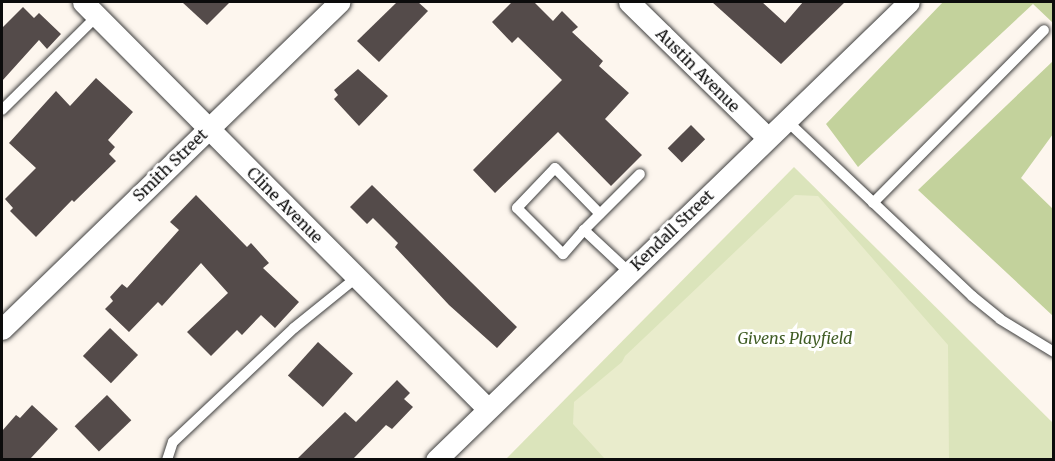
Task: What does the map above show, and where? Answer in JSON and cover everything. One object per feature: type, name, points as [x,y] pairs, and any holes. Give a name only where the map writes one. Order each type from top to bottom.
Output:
[{"type":"street","name":"Smith Street","points":[[2,329],[340,2]]},
{"type":"street","name":"Austin Avenue","points":[[629,2],[768,138]]},
{"type":"street","name":"Kendall Street","points":[[436,459],[787,121],[900,5]]},
{"type":"street","name":"Cline Avenue","points":[[90,9],[488,409]]},
{"type":"lane","points":[[2,110],[90,9]]},
{"type":"lane","points":[[873,203],[1044,30]]},
{"type":"lane","points":[[787,121],[972,296],[1000,319],[1053,352]]},
{"type":"lane","points":[[600,214],[555,168],[517,207],[563,254],[640,174]]},
{"type":"lane","points":[[585,230],[629,273]]},
{"type":"lane","points":[[167,459],[173,442],[294,328],[357,277]]},
{"type":"green space","points":[[943,2],[1053,2],[1053,23],[1033,4],[858,167],[826,124]]},
{"type":"green space","points":[[1053,61],[1053,134],[1021,178],[1053,209],[1053,316],[918,190]]},
{"type":"green space","name":"Givens Playfield","points":[[794,167],[1053,423],[1053,459],[505,460]]},
{"type":"green space","name":"Givens Playfield","points":[[795,195],[818,196],[948,345],[949,459],[605,459],[573,424],[574,402],[622,362],[625,356]]},
{"type":"building","points":[[182,2],[230,2],[207,25]]},
{"type":"building","points":[[397,2],[418,2],[428,11],[379,62],[357,41]]},
{"type":"building","points":[[512,2],[534,2],[553,21],[562,11],[578,27],[572,32],[603,61],[599,66],[629,93],[605,119],[642,155],[611,186],[558,132],[495,193],[473,170],[562,80],[518,37],[512,43],[492,22]]},
{"type":"building","points":[[712,2],[762,2],[785,23],[803,2],[845,2],[781,64]]},
{"type":"building","points":[[23,7],[34,18],[39,13],[61,34],[47,49],[39,40],[2,81],[2,28]]},
{"type":"building","points":[[358,69],[388,96],[359,126],[334,99],[338,95],[334,90]]},
{"type":"building","points":[[96,78],[133,112],[108,140],[115,147],[109,154],[116,161],[74,202],[72,200],[36,237],[10,211],[13,208],[5,199],[36,168],[9,143],[56,91],[70,106]]},
{"type":"building","points":[[691,125],[705,139],[682,162],[668,148]]},
{"type":"building","points":[[372,185],[517,327],[497,348],[449,305],[395,247],[398,243],[373,218],[367,224],[350,207]]},
{"type":"building","points":[[196,195],[247,247],[251,243],[269,263],[263,268],[299,302],[275,328],[261,315],[242,335],[237,330],[211,356],[187,332],[228,293],[201,263],[162,306],[158,302],[129,332],[105,309],[113,301],[110,297],[122,284],[127,288],[179,230],[170,222]]},
{"type":"building","points":[[110,328],[138,355],[111,383],[83,356]]},
{"type":"building","points":[[318,342],[353,373],[323,407],[288,375]]},
{"type":"building","points":[[397,380],[410,393],[404,399],[413,407],[392,429],[386,425],[353,459],[297,459],[345,412],[356,422]]},
{"type":"building","points":[[107,395],[131,420],[99,451],[75,426]]},
{"type":"building","points":[[32,405],[58,429],[30,459],[2,459],[2,431],[16,415],[20,418]]}]
